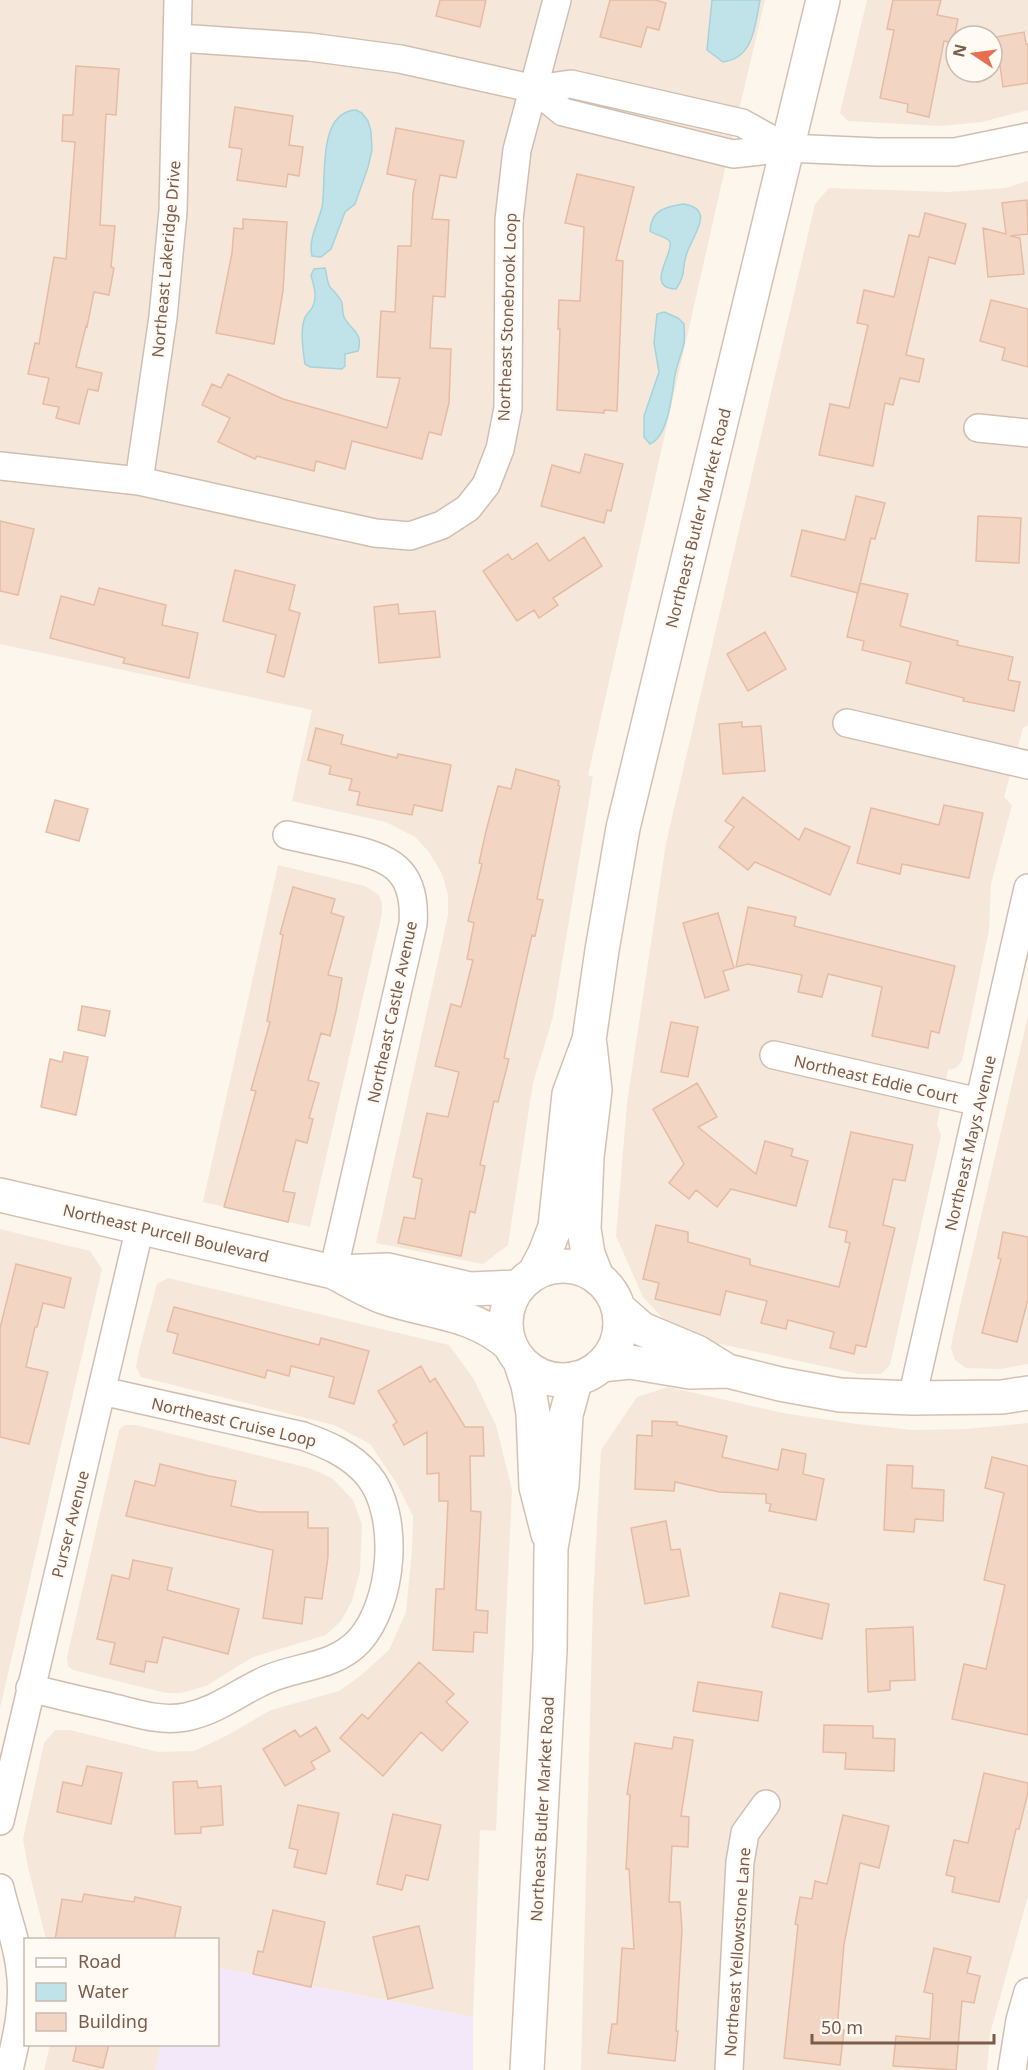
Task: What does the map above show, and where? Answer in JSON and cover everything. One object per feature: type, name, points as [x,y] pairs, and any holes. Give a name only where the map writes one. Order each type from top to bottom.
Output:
[{"type":"main road","name":"Northeast Butler Market Road","points":[[525,1281],[545,1253],[555,1227],[569,1094],[589,1040],[623,828],[823,0]]},
{"type":"main road","name":"Northeast Butler Market Road","points":[[589,1040],[595,1090],[587,1157],[584,1229],[588,1254],[597,1277]]},
{"type":"main road","name":"Northeast Purcell Boulevard","points":[[0,1194],[333,1272],[382,1296],[464,1318],[495,1332],[515,1354]]},
{"type":"main road","points":[[588,1372],[611,1353],[617,1339],[620,1323],[618,1308],[610,1291],[597,1277],[580,1268],[561,1265],[525,1281],[507,1311],[506,1329],[515,1354],[534,1372],[551,1379],[588,1372],[630,1362],[690,1372],[728,1371],[780,1384],[840,1395],[912,1398],[1002,1397],[1028,1393]]},
{"type":"main road","name":"Northeast Purcell Boulevard","points":[[333,1272],[388,1270],[470,1289],[525,1281]]},
{"type":"main road","points":[[618,1308],[642,1329],[697,1352],[728,1371]]},
{"type":"main road","name":"Northeast Butler Market Road","points":[[515,1354],[528,1385],[533,1413],[536,1488],[551,1548]]},
{"type":"main road","name":"Northeast Butler Market Road","points":[[527,2070],[549,1661],[551,1548],[562,1485],[566,1415],[588,1372]]},
{"type":"street","name":"Northeast Lakeridge Drive","points":[[139,481],[163,317],[172,223],[179,38],[178,0]]},
{"type":"street","name":"Northeast Stonebrook Loop","points":[[0,465],[139,481],[375,533],[410,536],[442,525],[468,508],[486,485],[500,450],[508,408],[509,220],[518,150],[557,0]]},
{"type":"street","points":[[179,38],[310,47],[400,59],[535,89],[571,84],[742,123],[787,148],[877,152],[955,152],[1028,137]]},
{"type":"street","points":[[978,428],[1028,433]]},
{"type":"street","points":[[847,723],[1028,765]]},
{"type":"street","name":"Northeast Castle Avenue","points":[[287,835],[368,852],[386,859],[400,870],[409,885],[414,905],[413,924],[333,1272]]},
{"type":"street","name":"Northeast Mays Avenue","points":[[912,1398],[1028,888]]},
{"type":"street","name":"Northeast Eddie Court","points":[[774,1055],[979,1102]]},
{"type":"street","name":"Purser Avenue","points":[[0,1821],[140,1227]]},
{"type":"street","name":"Northeast Cruise Loop","points":[[30,1688],[169,1719],[209,1711],[268,1679],[325,1663],[345,1654],[360,1641],[374,1620],[384,1593],[388,1528],[382,1499],[370,1477],[353,1460],[329,1445],[303,1436],[102,1391]]},
{"type":"street","name":"Northeast Yellowstone Lane","points":[[729,2070],[740,1862],[746,1833],[766,1804]]},
{"type":"street","points":[[0,1888],[14,1939],[21,1986],[20,2022],[9,2070]]},
{"type":"street","points":[[1012,2070],[1020,2020],[1028,1992]]},
{"type":"shaded area","points":[[0,0],[765,0],[588,775],[593,777],[553,1017],[533,1083],[508,1245],[483,1264],[376,1243],[448,915],[448,895],[442,874],[429,852],[415,837],[386,822],[292,801],[312,710],[0,644]]},
{"type":"shaded area","points":[[867,0],[1028,0],[1028,110],[982,122],[940,126],[848,121],[840,113]]},
{"type":"shaded area","points":[[1028,181],[1028,725],[1023,728],[1004,797],[1012,805],[991,884],[989,930],[962,1061],[956,1068],[948,1070],[937,1124],[941,1136],[890,1365],[881,1374],[859,1374],[678,1335],[643,1297],[616,1236],[627,1103],[666,843],[815,204],[829,188],[948,192],[1005,188]]},
{"type":"shaded area","points":[[278,865],[365,886],[379,895],[382,904],[382,914],[310,1227],[203,1202]]},
{"type":"shaded area","points":[[1028,1016],[1028,1364],[1001,1369],[966,1368],[955,1360],[951,1348],[952,1340]]},
{"type":"shaded area","points":[[0,1229],[90,1251],[102,1269],[0,1708]]},
{"type":"shaded area","points":[[168,1278],[449,1345],[473,1378],[496,1425],[512,1490],[496,1831],[480,1830],[473,2017],[219,1968],[219,1938],[46,1938],[23,1839],[44,1743],[55,1730],[70,1730],[158,1752],[194,1751],[271,1710],[339,1691],[389,1650],[406,1612],[413,1516],[397,1484],[370,1444],[334,1425],[141,1377],[136,1367],[157,1284]]},
{"type":"shaded area","points":[[668,1387],[783,1413],[912,1430],[966,1429],[1028,1423],[1028,1896],[990,2034],[987,2070],[581,2070],[593,1599],[601,1450],[637,1397]]},
{"type":"shaded area","points":[[125,1425],[136,1425],[309,1468],[332,1478],[353,1500],[362,1524],[360,1571],[352,1601],[341,1621],[326,1635],[253,1657],[206,1686],[181,1693],[166,1693],[73,1670],[68,1666],[67,1657],[119,1430]]},
{"type":"shaded area","points":[[219,1968],[473,2017],[473,2070],[155,2070],[161,2046],[219,2046]]},
{"type":"shaded area","points":[[50,2046],[161,2046],[155,2070],[44,2070]]},
{"type":"water","points":[[712,0],[760,0],[754,30],[747,47],[733,59],[723,62],[707,50]]},
{"type":"water","points":[[356,110],[362,113],[368,121],[371,131],[372,150],[368,167],[355,204],[345,212],[331,249],[321,257],[312,256],[312,238],[322,207],[324,165],[329,135],[335,122],[343,114]]},
{"type":"water","points":[[683,204],[699,211],[701,217],[685,258],[682,279],[676,289],[662,283],[661,277],[670,242],[650,231],[656,214]]},
{"type":"water","points":[[325,268],[329,285],[342,303],[344,317],[358,335],[359,340],[358,351],[345,354],[345,366],[342,369],[310,367],[305,364],[302,342],[303,325],[305,317],[314,304],[315,296],[311,275],[314,269]]},
{"type":"water","points":[[664,312],[678,318],[684,324],[684,341],[665,423],[662,432],[650,444],[644,437],[644,416],[659,372],[654,343],[657,314]]},
{"type":"building","points":[[440,0],[486,0],[480,27],[436,16]]},
{"type":"building","points":[[610,0],[655,0],[666,3],[659,30],[647,27],[641,47],[600,37]]},
{"type":"building","points":[[893,0],[941,0],[937,15],[958,19],[957,24],[944,24],[944,41],[929,117],[907,112],[908,104],[880,98],[894,30],[887,29]]},
{"type":"building","points":[[1024,32],[1026,44],[1028,44],[1028,83],[1003,87],[1004,36]]},
{"type":"building","points":[[76,66],[119,69],[116,115],[106,114],[100,225],[115,226],[111,267],[114,268],[109,295],[94,292],[76,367],[102,373],[98,391],[88,389],[79,424],[56,418],[59,407],[43,404],[49,378],[28,374],[35,343],[39,344],[54,257],[66,259],[75,142],[62,141],[63,115],[73,115]]},
{"type":"building","points":[[235,107],[293,116],[289,145],[303,147],[299,176],[288,174],[286,187],[237,180],[242,149],[229,147]]},
{"type":"building","points":[[396,128],[464,141],[456,178],[440,175],[432,219],[449,220],[445,297],[433,296],[430,348],[451,349],[449,403],[441,435],[429,432],[422,459],[352,441],[345,469],[316,461],[314,471],[257,456],[255,459],[218,442],[230,418],[202,405],[212,384],[221,388],[228,374],[283,399],[387,428],[400,378],[377,377],[381,311],[395,312],[398,246],[411,246],[413,193],[416,180],[387,174]]},
{"type":"building","points":[[577,174],[634,187],[616,260],[623,261],[617,411],[604,410],[604,413],[557,410],[559,300],[580,301],[584,227],[565,223]]},
{"type":"building","points":[[1027,200],[1028,234],[1010,236],[1020,238],[1024,274],[988,277],[983,228],[1006,234],[1002,203]]},
{"type":"building","points":[[925,213],[966,224],[955,264],[929,257],[906,355],[924,359],[919,382],[900,378],[893,405],[885,403],[873,466],[819,455],[830,404],[849,408],[868,325],[857,323],[864,290],[894,297],[909,235],[919,237]]},
{"type":"building","points":[[243,219],[287,222],[283,291],[274,344],[216,333],[232,253],[234,228],[243,229]]},
{"type":"building","points":[[991,300],[1028,309],[1028,367],[1002,360],[1005,348],[980,341]]},
{"type":"building","points":[[585,454],[623,464],[611,511],[607,510],[604,523],[541,506],[552,465],[580,473]]},
{"type":"building","points":[[856,496],[885,503],[875,539],[871,538],[858,593],[791,576],[802,530],[845,540]]},
{"type":"building","points":[[978,516],[1021,518],[1019,563],[976,561]]},
{"type":"building","points":[[0,521],[34,529],[18,595],[0,591]]},
{"type":"building","points":[[584,537],[602,566],[553,598],[558,605],[539,618],[534,610],[517,621],[483,571],[508,554],[512,560],[537,543],[549,561]]},
{"type":"building","points":[[235,570],[295,585],[289,610],[300,613],[284,677],[267,672],[276,635],[223,621]]},
{"type":"building","points":[[860,583],[908,594],[900,626],[958,641],[957,645],[1013,657],[1008,680],[1020,682],[1014,711],[963,701],[964,698],[906,683],[911,662],[862,650],[864,641],[847,637]]},
{"type":"building","points":[[99,588],[166,605],[162,625],[198,633],[189,678],[123,663],[125,658],[50,638],[61,596],[94,605]]},
{"type":"building","points":[[398,604],[399,614],[435,611],[440,657],[379,663],[374,607]]},
{"type":"building","points":[[765,632],[786,669],[748,691],[727,654]]},
{"type":"building","points":[[742,722],[742,727],[761,726],[765,771],[723,774],[719,724]]},
{"type":"building","points":[[316,728],[343,735],[341,744],[397,758],[398,754],[451,765],[442,811],[414,805],[412,815],[357,805],[360,792],[349,790],[352,779],[329,774],[331,766],[308,760]]},
{"type":"building","points":[[516,769],[559,781],[560,786],[537,899],[543,900],[535,936],[532,935],[504,1058],[509,1059],[498,1102],[494,1101],[480,1165],[485,1166],[475,1213],[470,1211],[461,1256],[398,1243],[404,1217],[415,1219],[422,1179],[413,1177],[427,1113],[448,1117],[459,1072],[435,1066],[451,1004],[461,1007],[473,960],[467,959],[474,923],[468,921],[482,864],[479,863],[486,831],[498,786],[511,789]]},
{"type":"building","points":[[743,797],[799,840],[805,828],[850,847],[830,895],[755,862],[748,870],[719,847],[734,827],[725,821]]},
{"type":"building","points":[[55,800],[88,809],[79,841],[46,832]]},
{"type":"building","points":[[944,805],[983,813],[969,878],[902,864],[900,874],[857,863],[871,808],[939,825]]},
{"type":"building","points":[[293,887],[335,899],[331,913],[344,917],[328,975],[342,978],[336,1011],[330,1036],[321,1033],[308,1080],[319,1083],[309,1118],[313,1119],[307,1143],[296,1140],[283,1191],[295,1193],[288,1222],[224,1207],[256,1091],[251,1090],[270,1022],[267,1021],[283,935],[280,934]]},
{"type":"building","points":[[748,907],[796,917],[794,926],[955,966],[939,1033],[931,1031],[928,1048],[872,1036],[882,987],[828,974],[822,997],[798,992],[802,975],[748,964],[736,967]]},
{"type":"building","points":[[718,913],[734,968],[723,971],[729,990],[705,998],[683,923]]},
{"type":"building","points":[[82,1006],[110,1011],[105,1036],[78,1030]]},
{"type":"building","points":[[671,1022],[698,1027],[688,1077],[661,1072]]},
{"type":"building","points":[[64,1052],[88,1057],[76,1115],[41,1107],[50,1059],[62,1062]]},
{"type":"building","points":[[697,1083],[717,1117],[698,1127],[756,1174],[765,1141],[793,1149],[791,1156],[808,1161],[796,1206],[731,1189],[717,1207],[696,1190],[689,1199],[669,1183],[684,1164],[653,1109]]},
{"type":"building","points":[[851,1132],[913,1145],[905,1181],[893,1179],[883,1225],[895,1228],[866,1347],[856,1345],[854,1354],[830,1348],[834,1332],[788,1320],[786,1329],[761,1323],[767,1301],[726,1291],[720,1315],[655,1299],[659,1283],[643,1279],[656,1225],[688,1232],[688,1242],[750,1259],[750,1265],[839,1287],[850,1243],[845,1242],[847,1231],[829,1227]]},
{"type":"building","points":[[1003,1232],[1028,1237],[1028,1299],[1017,1342],[982,1333],[1001,1259],[998,1258]]},
{"type":"building","points":[[16,1264],[71,1278],[64,1308],[43,1303],[37,1327],[35,1327],[26,1367],[48,1372],[29,1444],[0,1437],[0,1328]]},
{"type":"building","points":[[174,1307],[319,1345],[321,1338],[369,1351],[354,1404],[329,1397],[334,1377],[291,1366],[289,1376],[267,1370],[265,1378],[173,1353],[178,1334],[167,1331]]},
{"type":"building","points":[[421,1366],[430,1382],[435,1378],[465,1427],[483,1427],[484,1456],[470,1456],[471,1511],[481,1512],[476,1610],[488,1611],[487,1633],[474,1632],[473,1652],[433,1650],[436,1589],[444,1589],[448,1501],[439,1501],[439,1473],[427,1474],[427,1432],[404,1445],[393,1425],[397,1422],[378,1391]]},
{"type":"building","points":[[652,1421],[677,1422],[677,1425],[727,1436],[722,1457],[778,1470],[782,1449],[806,1454],[803,1474],[824,1479],[816,1520],[769,1511],[771,1504],[766,1503],[766,1494],[719,1492],[675,1482],[674,1491],[635,1489],[637,1435],[652,1436]]},
{"type":"building","points":[[992,1457],[1028,1466],[1028,1735],[952,1719],[964,1664],[986,1669],[1005,1585],[984,1580],[1004,1493],[985,1488]]},
{"type":"building","points":[[160,1464],[236,1481],[231,1506],[259,1512],[308,1512],[308,1528],[328,1528],[328,1557],[322,1599],[305,1597],[302,1624],[263,1618],[273,1550],[126,1516],[135,1481],[155,1486]]},
{"type":"building","points":[[887,1465],[913,1466],[912,1488],[944,1490],[943,1521],[915,1519],[914,1532],[884,1530]]},
{"type":"building","points":[[666,1521],[671,1550],[680,1549],[689,1596],[645,1604],[631,1528]]},
{"type":"building","points":[[133,1560],[172,1568],[167,1590],[239,1609],[228,1654],[163,1637],[157,1663],[146,1661],[144,1672],[110,1664],[115,1643],[97,1639],[112,1575],[129,1579]]},
{"type":"building","points":[[780,1593],[829,1604],[822,1639],[772,1627]]},
{"type":"building","points":[[913,1627],[915,1680],[890,1681],[890,1690],[868,1692],[866,1629]]},
{"type":"building","points":[[419,1662],[454,1694],[446,1702],[468,1722],[442,1751],[421,1732],[383,1776],[340,1738],[362,1714],[368,1719]]},
{"type":"building","points":[[698,1682],[762,1692],[758,1721],[693,1711]]},
{"type":"building","points":[[824,1725],[873,1726],[873,1738],[895,1739],[894,1771],[845,1769],[846,1753],[823,1752]]},
{"type":"building","points":[[316,1727],[330,1751],[311,1762],[315,1769],[285,1786],[263,1749],[295,1730],[300,1737]]},
{"type":"building","points":[[674,1737],[693,1740],[681,1816],[689,1817],[688,1847],[672,1846],[669,1902],[680,1902],[682,1930],[675,2061],[608,2053],[612,2024],[617,2024],[622,1948],[634,1949],[629,1869],[626,1869],[630,1795],[627,1794],[635,1743],[672,1749]]},
{"type":"building","points":[[87,1766],[122,1773],[111,1824],[57,1812],[63,1782],[82,1786]]},
{"type":"building","points":[[984,1773],[1028,1783],[1019,1829],[1016,1829],[999,1902],[952,1892],[955,1877],[946,1875],[954,1840],[968,1843]]},
{"type":"building","points":[[197,1781],[198,1788],[221,1786],[223,1825],[201,1827],[201,1833],[175,1834],[173,1782]]},
{"type":"building","points":[[298,1805],[339,1813],[326,1874],[294,1867],[298,1850],[289,1848]]},
{"type":"building","points":[[393,1814],[441,1825],[428,1880],[406,1875],[402,1890],[377,1884]]},
{"type":"building","points":[[843,1815],[889,1826],[879,1868],[860,1863],[844,1944],[837,2029],[844,2030],[840,2065],[784,2058],[798,1925],[795,1924],[800,1897],[812,1899],[815,1881],[827,1884]]},
{"type":"building","points":[[84,1894],[134,1902],[135,1897],[181,1907],[174,1938],[55,1938],[62,1899],[82,1902]]},
{"type":"building","points":[[273,1910],[325,1922],[311,1987],[253,1974],[258,1951],[263,1952]]},
{"type":"building","points":[[419,1926],[433,1988],[388,1999],[373,1937]]},
{"type":"building","points":[[934,1948],[971,1957],[967,1973],[980,1976],[974,2003],[962,2001],[956,2070],[893,2066],[896,2036],[930,2039],[933,1994],[924,1992]]},
{"type":"building","points":[[77,2046],[108,2046],[103,2068],[73,2061]]}]
